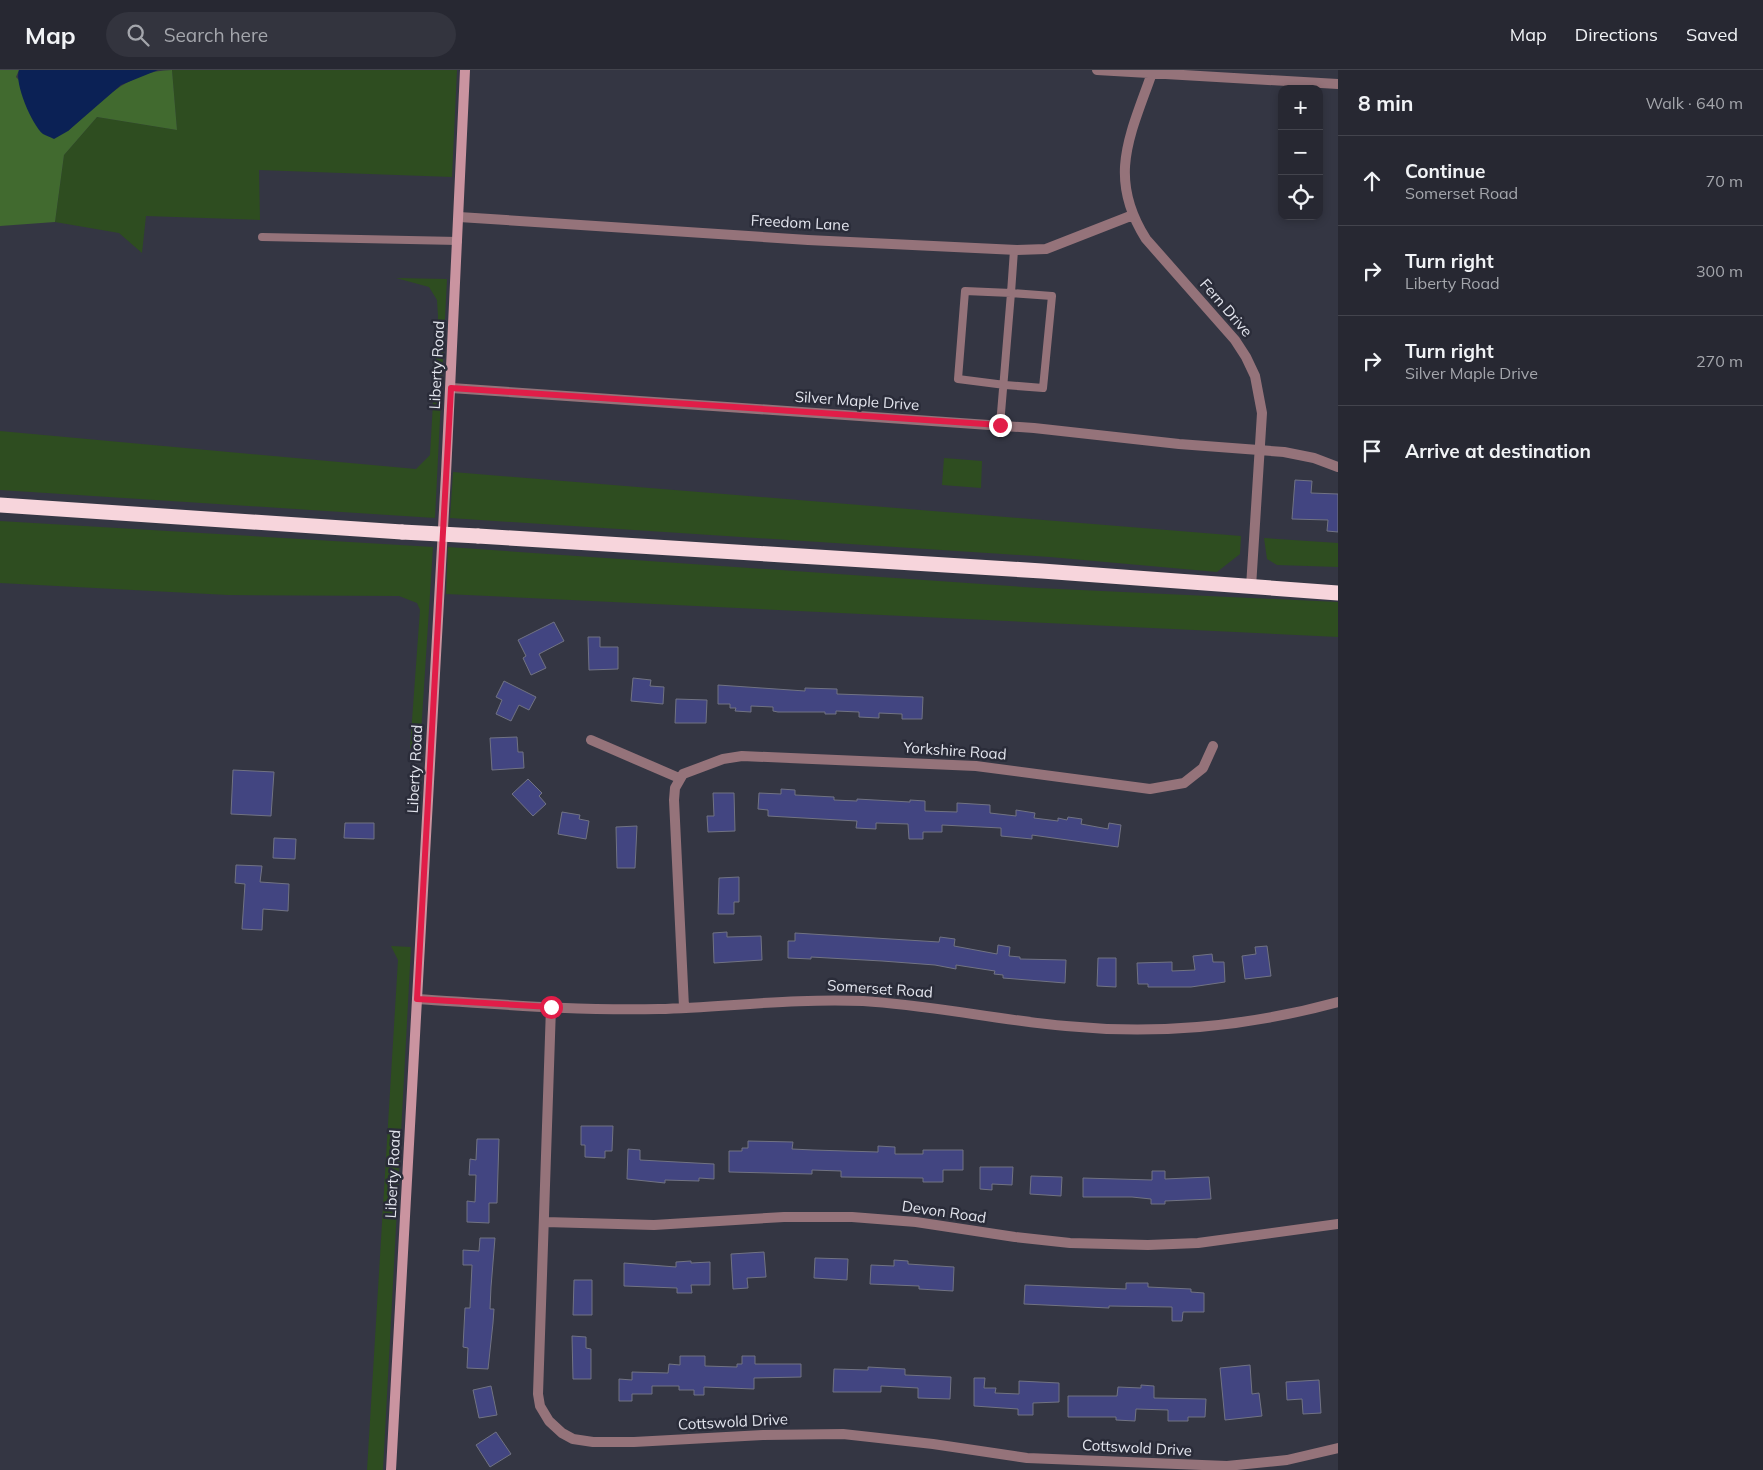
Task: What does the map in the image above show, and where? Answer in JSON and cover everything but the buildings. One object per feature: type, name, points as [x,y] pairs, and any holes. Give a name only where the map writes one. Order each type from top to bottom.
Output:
[{"type":"highway","points":[[0,505],[402,532],[1042,571],[1338,593]]},
{"type":"street","name":"Liberty Road","points":[[392,1470],[451,388],[465,70]]},
{"type":"street","points":[[1097,70],[1338,84]]},
{"type":"street","name":"Fern Drive","points":[[1152,72],[1123,166],[1124,186],[1133,215],[1146,239],[1235,340],[1255,376],[1262,412],[1250,587]]},
{"type":"street","name":"Freedom Lane","points":[[459,217],[808,240],[1014,250],[1046,249],[1133,215]]},
{"type":"street","name":"Silver Maple Drive","points":[[451,388],[1000,425],[1260,451],[1314,458],[1338,467]]},
{"type":"street","points":[[591,740],[679,778],[675,788],[674,800],[684,1008]]},
{"type":"street","name":"Yorkshire Road","points":[[679,778],[683,774],[723,758],[742,756],[976,766],[1150,789],[1184,783],[1203,768],[1214,746]]},
{"type":"street","name":"Somerset Road","points":[[417,999],[551,1007],[684,1008],[794,1000],[863,1001],[925,1006],[1068,1027],[1160,1029],[1236,1023],[1295,1014],[1338,1002]]},
{"type":"street","name":"Cottswold Drive","points":[[551,1007],[538,1394],[540,1406],[549,1421],[562,1433],[574,1439],[593,1442],[634,1442],[763,1435],[843,1434],[933,1444],[1027,1458],[1200,1466],[1261,1463],[1338,1448]]},
{"type":"street","name":"Devon Road","points":[[545,1222],[654,1225],[784,1217],[852,1217],[916,1222],[1061,1242],[1148,1245],[1198,1243],[1338,1224]]},
{"type":"lane","points":[[262,237],[458,241]]},
{"type":"lane","points":[[1000,425],[1005,386],[1014,250]]},
{"type":"lane","points":[[965,291],[1011,293],[1052,296],[1043,388],[1005,386],[958,378],[965,291]]},
{"type":"green space","points":[[0,70],[19,70],[16,77],[68,131],[102,100],[128,82],[141,76],[172,70],[177,130],[97,117],[64,155],[55,222],[0,226]]},
{"type":"green space","points":[[172,70],[457,70],[452,177],[259,170],[260,220],[146,216],[142,253],[119,233],[55,222],[64,155],[97,117],[177,130]]},
{"type":"green space","points":[[396,278],[447,279],[435,518],[0,490],[0,431],[416,469],[430,455],[438,316],[437,300],[429,287]]},
{"type":"green space","points":[[944,458],[982,461],[981,488],[942,485]]},
{"type":"green space","points":[[453,472],[1241,536],[1240,554],[1217,572],[1050,557],[450,518]]},
{"type":"green space","points":[[0,521],[433,547],[420,749],[410,748],[420,610],[417,603],[399,596],[228,595],[0,583]]},
{"type":"green space","points":[[1264,538],[1338,543],[1338,567],[1277,565],[1267,559]]},
{"type":"green space","points":[[448,547],[1038,588],[1338,602],[1338,637],[446,594]]},
{"type":"green space","points":[[391,946],[411,947],[383,1470],[367,1470],[398,960]]},
{"type":"water","points":[[19,70],[158,70],[121,85],[68,131],[54,139],[43,134],[29,113],[21,94]]},
{"type":"route","points":[[551,1007],[417,999],[451,388],[1000,425]]}]
